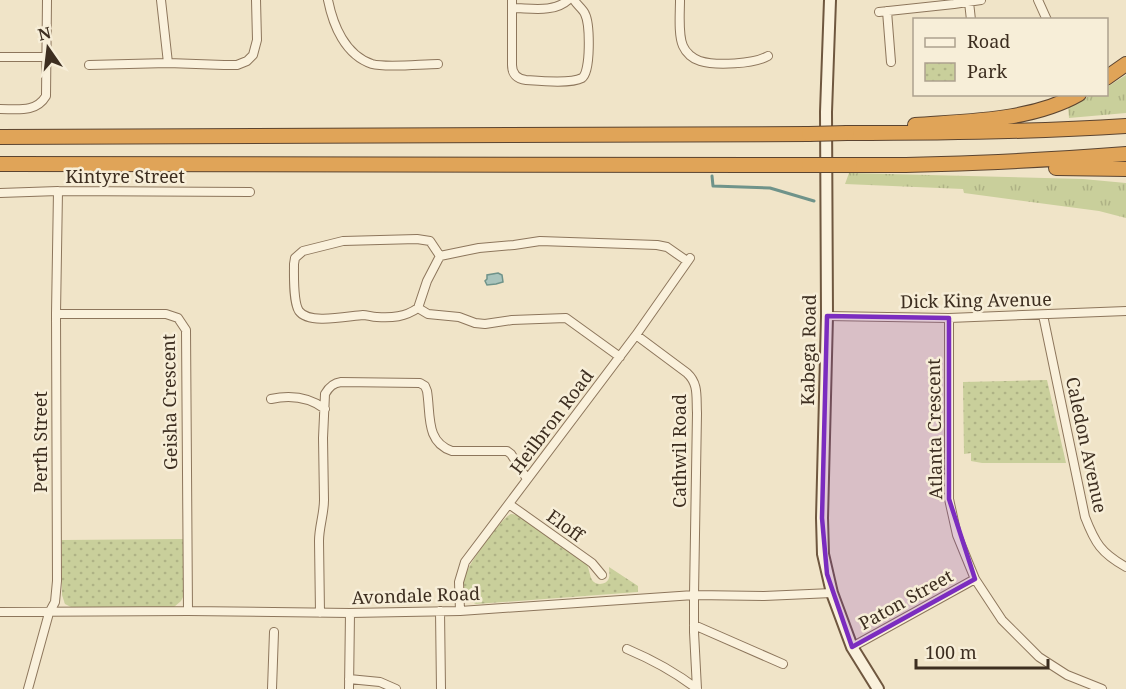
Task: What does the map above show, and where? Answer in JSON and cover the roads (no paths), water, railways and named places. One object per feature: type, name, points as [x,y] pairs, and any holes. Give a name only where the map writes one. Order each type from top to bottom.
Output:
[{"type":"highway","points":[[1108,77],[1126,64]]},
{"type":"highway","points":[[847,133],[975,121],[1022,114],[1047,108],[1074,96]]},
{"type":"highway","points":[[0,137],[947,133],[1050,131],[1126,126]]},
{"type":"highway","points":[[916,166],[1126,154]]},
{"type":"highway","points":[[0,164],[850,165],[1126,169]]},
{"type":"street","points":[[0,109],[27,109],[40,104],[46,96],[47,0]]},
{"type":"street","points":[[161,0],[168,63]]},
{"type":"street","points":[[89,65],[168,63],[237,65],[253,55],[257,40],[256,0]]},
{"type":"street","points":[[328,0],[336,29],[342,40],[357,56],[371,63],[384,65],[438,64]]},
{"type":"street","points":[[568,0],[550,8],[513,4],[512,69],[520,79],[574,80],[586,74],[589,55],[588,22],[573,0]]},
{"type":"street","points":[[680,0],[682,45],[693,58],[712,63],[746,63],[762,60],[768,56]]},
{"type":"street","name":"Kabega Road","points":[[830,0],[826,111],[827,316],[822,518],[824,554],[832,593],[852,647],[878,689]]},
{"type":"street","points":[[891,62],[883,12],[981,0]]},
{"type":"street","points":[[1038,0],[1046,18]]},
{"type":"street","points":[[969,2],[971,18]]},
{"type":"street","points":[[0,57],[46,57]]},
{"type":"street","name":"Perth Street","points":[[28,689],[49,613],[55,602],[57,581],[58,191]]},
{"type":"street","name":"Kintyre Street","points":[[0,193],[249,192]]},
{"type":"street","points":[[417,239],[430,241],[440,256],[427,281],[418,308],[410,314],[392,317],[363,315],[346,318],[320,318],[304,315],[296,304],[295,258],[303,251],[343,241],[417,239]]},
{"type":"street","name":"Heilbron Road","points":[[440,256],[478,248],[550,241],[657,245],[667,247],[689,260],[620,357],[465,562],[459,582],[460,611]]},
{"type":"street","points":[[418,308],[428,314],[459,317],[485,324],[512,320],[566,318],[620,357]]},
{"type":"street","name":"Dick King Avenue","points":[[827,316],[949,318],[1126,311]]},
{"type":"street","name":"Geisha Crescent","points":[[56,314],[166,314],[178,318],[186,330],[188,611]]},
{"type":"street","name":"Caledon Avenue","points":[[1043,315],[1085,516],[1097,544],[1126,567]]},
{"type":"street","name":"Atlanta Crescent","points":[[949,318],[949,499],[957,535],[975,579],[1002,620],[1039,657],[1067,675],[1102,689]]},
{"type":"street","name":"Cathwil Road","points":[[636,335],[687,373],[693,379],[696,388],[694,625],[697,689]]},
{"type":"street","points":[[320,613],[319,530],[324,510],[325,394],[328,388],[335,383],[420,383],[427,391],[430,426],[440,445],[452,451],[507,451],[512,454],[527,480]]},
{"type":"street","points":[[271,399],[298,398],[313,402],[325,409]]},
{"type":"street","name":"Eloff","points":[[509,504],[592,563],[602,575]]},
{"type":"street","name":"Paton Street","points":[[852,647],[975,579]]},
{"type":"street","name":"Avondale Road","points":[[0,612],[460,611],[694,595],[764,596],[832,593]]},
{"type":"street","points":[[440,611],[441,689]]},
{"type":"street","points":[[349,689],[350,613]]},
{"type":"street","points":[[694,625],[783,664]]},
{"type":"street","points":[[272,689],[274,632]]},
{"type":"street","points":[[627,649],[656,661],[697,689]]},
{"type":"street","points":[[679,675],[696,671]]},
{"type":"street","points":[[349,679],[380,682],[396,689]]},
{"type":"water","points":[[498,273],[502,275],[503,282],[487,285],[485,281],[487,275]]},
{"type":"waterway","points":[[712,176],[713,186],[770,188],[814,201]]}]
